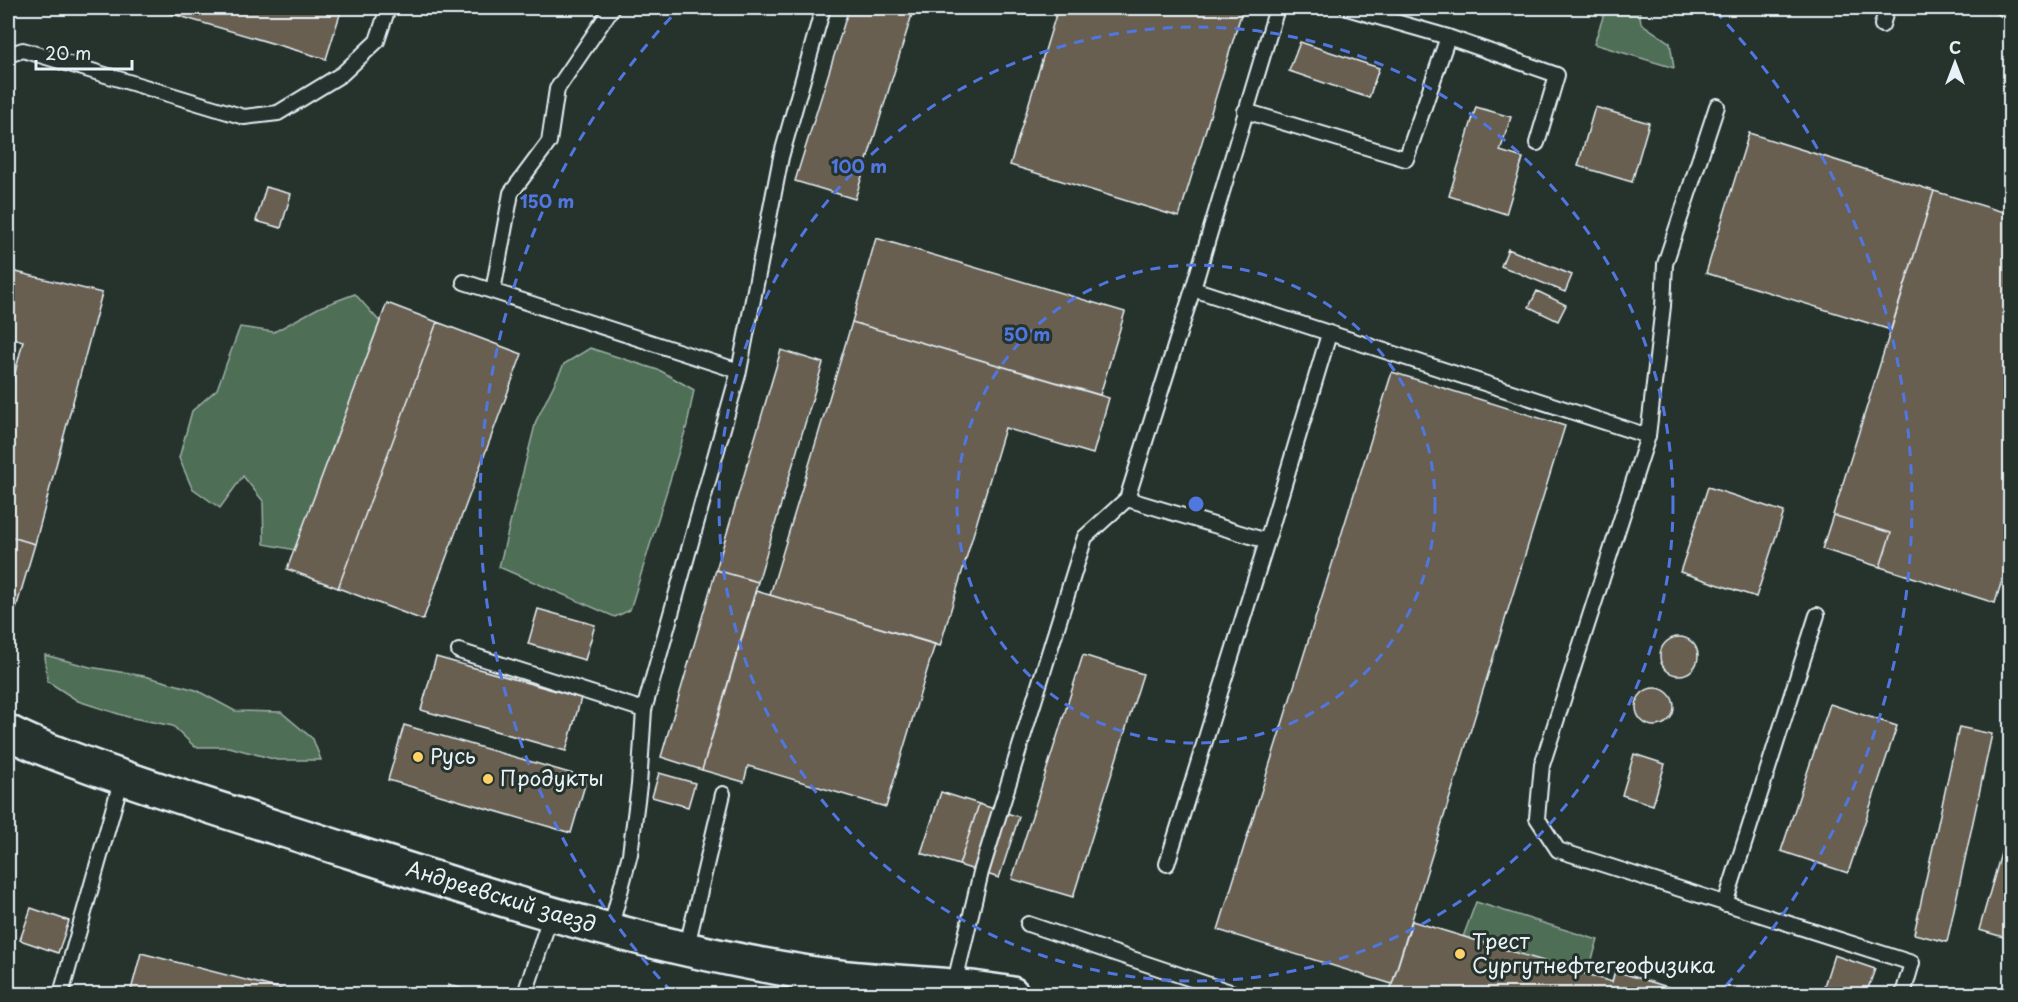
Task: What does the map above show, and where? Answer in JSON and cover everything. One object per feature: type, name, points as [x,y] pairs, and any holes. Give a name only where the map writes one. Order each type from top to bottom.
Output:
[{"type":"street","name":"Андреевский заезд","points":[[8,732],[25,741],[122,778],[551,914],[802,984],[900,983],[954,986],[999,993]]},
{"type":"lane","points":[[8,56],[23,50],[244,117],[278,113],[342,74],[376,41],[388,8]]},
{"type":"lane","points":[[493,291],[511,193],[549,142],[556,88],[612,8]]},
{"type":"lane","points":[[610,930],[630,854],[639,785],[644,710],[739,371],[781,157],[823,8]]},
{"type":"lane","points":[[954,986],[981,872],[1084,537],[1126,499],[1193,289],[1277,8]]},
{"type":"lane","points":[[1347,8],[1448,38],[1557,75],[1537,143]]},
{"type":"lane","points":[[1882,25],[1887,8]]},
{"type":"lane","points":[[2003,8],[2010,11]]},
{"type":"lane","points":[[1245,111],[1406,159],[1448,38]]},
{"type":"lane","points":[[1717,106],[1665,264],[1663,306],[1648,436],[1542,765],[1537,818],[1558,850],[1912,963],[1903,994]]},
{"type":"lane","points":[[464,282],[739,371]]},
{"type":"lane","points":[[1193,289],[1648,436]]},
{"type":"lane","points":[[1167,864],[1329,334]]},
{"type":"lane","points":[[1126,499],[1267,541]]},
{"type":"lane","points":[[1725,904],[1817,615]]},
{"type":"lane","points":[[459,651],[644,710]]},
{"type":"lane","points":[[61,994],[122,778]]},
{"type":"lane","points":[[686,950],[723,794]]},
{"type":"lane","points":[[531,993],[551,914]]},
{"type":"lane","points":[[1029,924],[1236,994]]},
{"type":"green space","points":[[1606,8],[1639,8],[1641,23],[1670,43],[1674,68],[1594,44]]},
{"type":"green space","points":[[355,294],[380,322],[295,550],[264,544],[263,501],[243,476],[220,508],[192,488],[179,458],[192,411],[217,389],[240,327],[274,332],[320,307]]},
{"type":"green space","points":[[590,348],[661,371],[694,390],[687,425],[630,610],[615,617],[499,567],[536,421],[564,364]]},
{"type":"green space","points":[[45,655],[90,667],[144,676],[196,690],[235,711],[281,712],[313,739],[321,760],[277,760],[229,747],[195,747],[173,726],[128,717],[78,701],[47,681]]},
{"type":"green space","points":[[1476,902],[1598,940],[1587,975],[1463,937]]},
{"type":"building","points":[[152,8],[342,8],[326,59]]},
{"type":"building","points":[[849,8],[914,8],[855,199],[795,181]]},
{"type":"building","points":[[1058,8],[1243,8],[1179,217],[1010,165]]},
{"type":"building","points":[[1300,42],[1379,68],[1369,98],[1289,71]]},
{"type":"building","points":[[1476,107],[1511,117],[1500,151],[1523,158],[1506,214],[1449,196]]},
{"type":"building","points":[[1595,107],[1649,123],[1632,182],[1578,166]]},
{"type":"building","points":[[1749,133],[1934,191],[1891,330],[1706,273]]},
{"type":"building","points":[[266,187],[291,194],[281,228],[256,221]]},
{"type":"building","points":[[1934,191],[2010,214],[2010,554],[1995,603],[1880,567],[1891,533],[1833,515]]},
{"type":"building","points":[[876,238],[1125,312],[1100,395],[852,322]]},
{"type":"building","points":[[1508,249],[1572,275],[1565,292],[1501,266]]},
{"type":"building","points":[[8,270],[102,293],[35,544],[8,536],[8,401],[23,341],[8,337]]},
{"type":"building","points":[[1537,291],[1566,305],[1558,321],[1529,307]]},
{"type":"building","points":[[387,303],[437,322],[338,588],[287,569]]},
{"type":"building","points":[[437,322],[522,354],[423,620],[338,588]]},
{"type":"building","points":[[852,322],[1109,398],[1093,454],[1005,428],[940,646],[770,595]]},
{"type":"building","points":[[781,350],[823,363],[758,582],[716,570]]},
{"type":"building","points":[[1392,372],[1565,426],[1392,984],[1218,930]]},
{"type":"building","points":[[1708,487],[1784,512],[1756,597],[1680,572]]},
{"type":"building","points":[[1833,515],[1891,533],[1880,567],[1822,549]]},
{"type":"building","points":[[8,536],[35,544],[9,632],[8,631]]},
{"type":"building","points":[[716,570],[758,582],[702,770],[661,757]]},
{"type":"building","points":[[756,591],[935,644],[886,807],[748,766],[744,782],[702,770]]},
{"type":"building","points":[[538,609],[595,625],[585,660],[528,644]]},
{"type":"building","points":[[1679,637],[1692,643],[1698,656],[1692,669],[1679,675],[1666,669],[1660,656],[1666,643]]},
{"type":"building","points":[[1083,655],[1143,674],[1073,897],[1012,879]]},
{"type":"building","points":[[436,657],[581,698],[566,751],[421,710]]},
{"type":"building","points":[[1655,688],[1668,694],[1674,707],[1668,720],[1655,726],[1642,720],[1636,707],[1642,694]]},
{"type":"building","points":[[1830,704],[1897,726],[1848,873],[1781,851]]},
{"type":"building","name":"Продукты","points":[[404,725],[587,778],[571,833],[388,780]]},
{"type":"building","points":[[1959,727],[1992,734],[1947,942],[1914,934]]},
{"type":"building","points":[[1634,754],[1665,764],[1653,805],[1622,795]]},
{"type":"building","points":[[659,773],[695,783],[688,807],[652,797]]},
{"type":"building","points":[[941,792],[979,804],[959,865],[921,853]]},
{"type":"building","points":[[979,804],[1019,817],[999,878],[959,865]]},
{"type":"building","points":[[2010,822],[2010,939],[1979,930]]},
{"type":"building","points":[[31,908],[69,921],[58,953],[20,940]]},
{"type":"building","name":"Трест Сургутнефтегеофизика","points":[[1412,921],[1612,982],[1615,971],[1691,994],[1389,994]]},
{"type":"building","points":[[141,953],[300,994],[130,994]]},
{"type":"building","points":[[1834,955],[1875,969],[1866,994],[1851,994],[1824,986]]},
{"type":"building","points":[[448,985],[482,994],[446,994]]},
{"type":"place","name":"Русь","points":[[418,757]]},
{"type":"place","name":"Продукты","points":[[488,779]]},
{"type":"place","name":"Трест Сургутнефтегеофизика","points":[[1460,954]]}]
